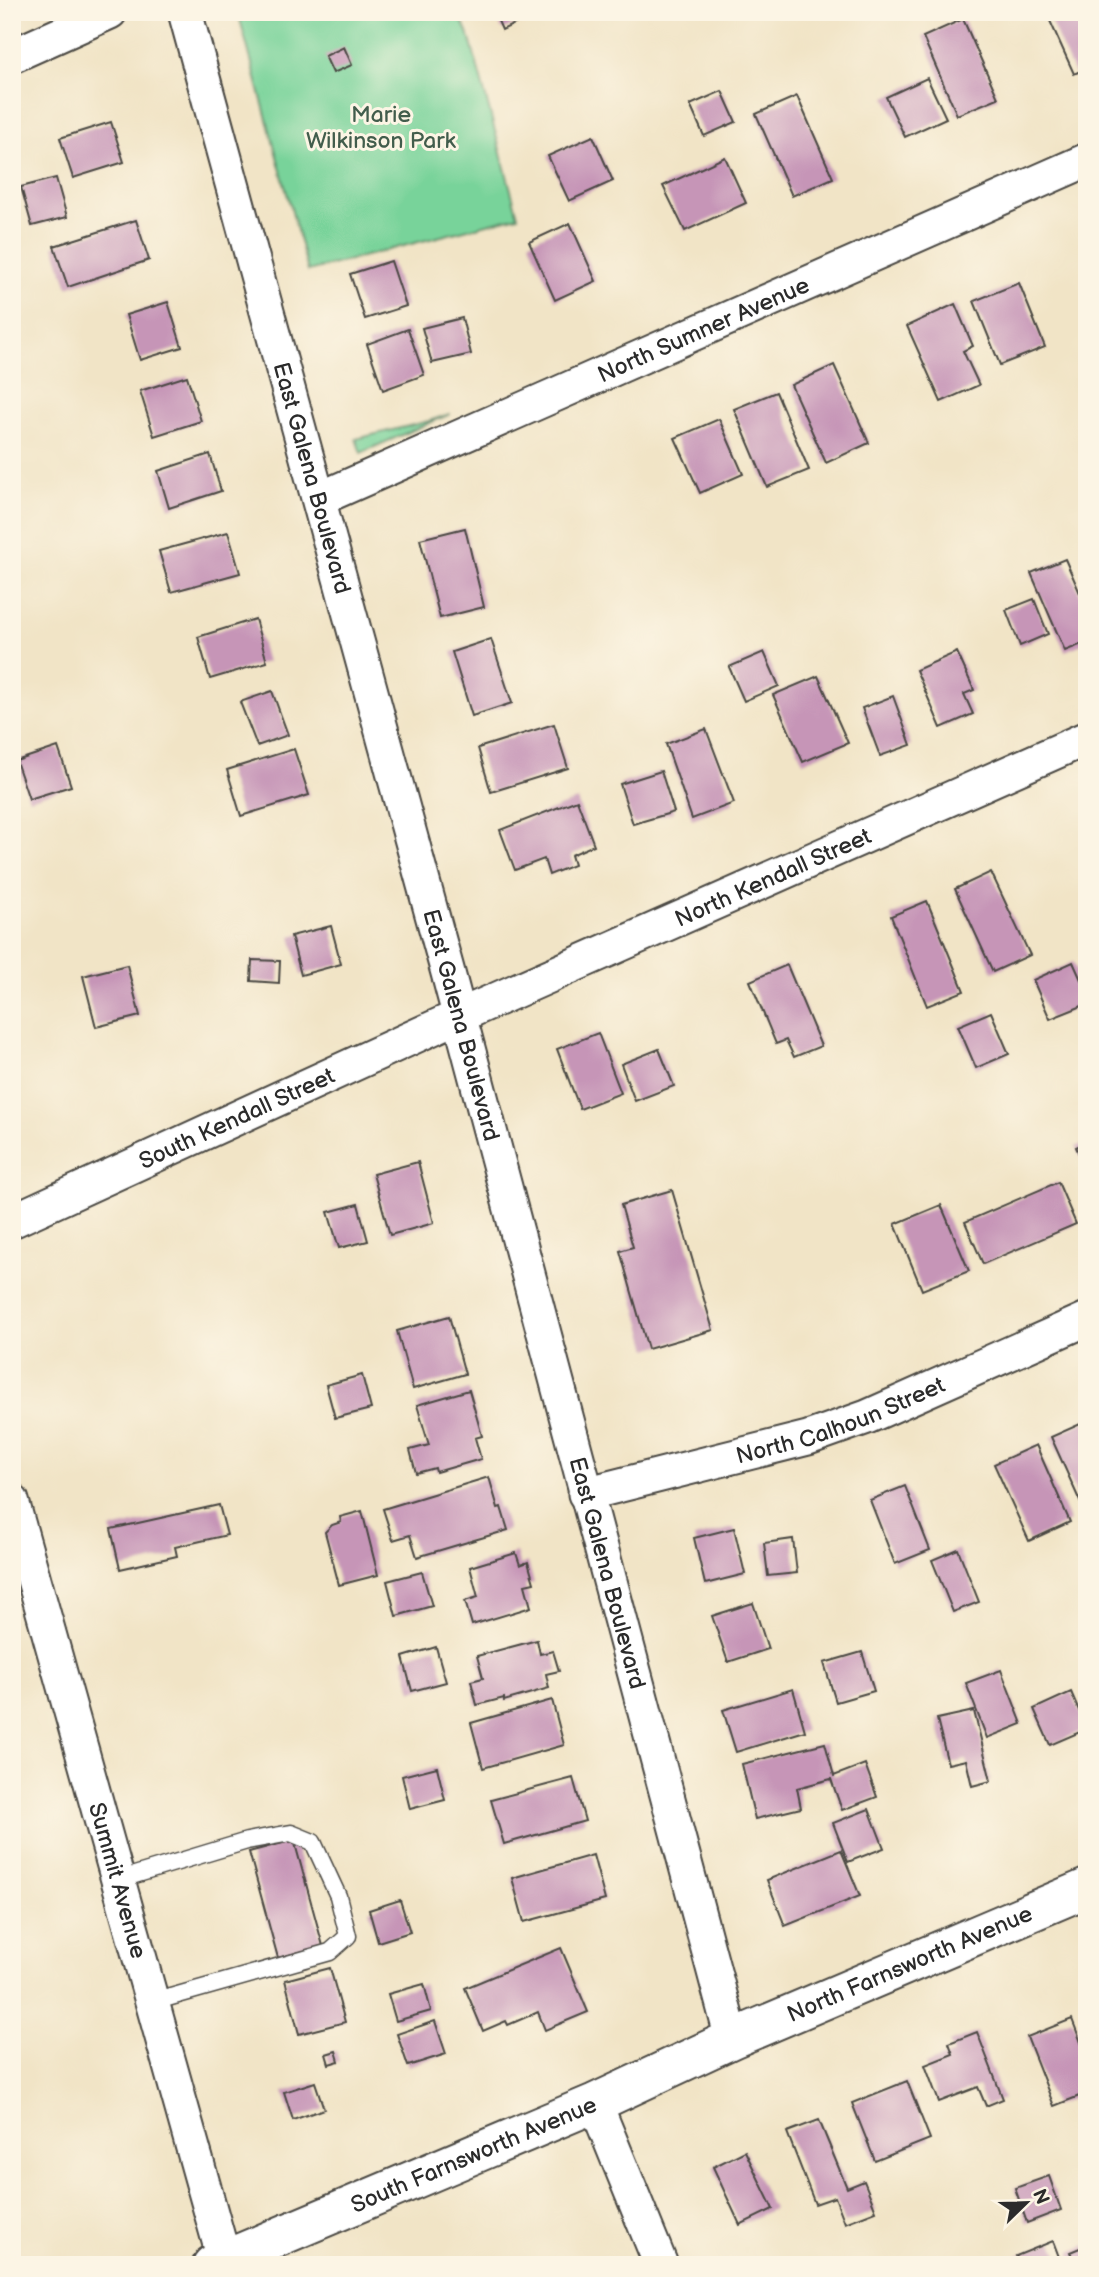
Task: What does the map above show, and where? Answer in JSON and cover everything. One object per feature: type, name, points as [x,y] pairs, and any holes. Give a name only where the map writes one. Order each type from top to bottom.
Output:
[{"type":"street","points":[[12,56],[110,12]]},
{"type":"street","name":"East Galena Boulevard","points":[[185,12],[459,1016],[732,2039]]},
{"type":"street","name":"North Sumner Avenue","points":[[319,499],[1087,160]]},
{"type":"street","name":"North Kendall Street","points":[[459,1016],[1087,738]]},
{"type":"street","name":"South Kendall Street","points":[[12,1221],[459,1016]]},
{"type":"street","name":"North Calhoun Street","points":[[585,1494],[808,1438],[867,1417],[1087,1319]]},
{"type":"street","name":"Summit Avenue","points":[[12,1501],[153,2003],[218,2262]]},
{"type":"street","name":"North Farnsworth Avenue","points":[[732,2039],[1084,1895]]},
{"type":"street","name":"South Farnsworth Avenue","points":[[218,2262],[595,2103],[732,2039]]},
{"type":"street","points":[[595,2103],[661,2265]]},
{"type":"lane","points":[[118,1880],[247,1841],[291,1833],[313,1842],[338,1896],[348,1936],[330,1952],[153,2003]]},
{"type":"green space","name":"Marie Wilkinson Park","points":[[238,12],[458,12],[470,39],[518,216],[308,271]]},
{"type":"green space","points":[[450,414],[361,453],[356,439],[429,421]]},
{"type":"building","points":[[494,12],[540,12],[502,30]]},
{"type":"building","points":[[1046,12],[1087,12],[1087,68],[1074,74]]},
{"type":"building","points":[[963,19],[998,98],[957,115],[923,37]]},
{"type":"building","points":[[344,47],[352,65],[333,73],[325,56]]},
{"type":"building","points":[[927,78],[946,118],[905,137],[886,97]]},
{"type":"building","points":[[722,91],[736,122],[704,136],[690,105]]},
{"type":"building","points":[[797,96],[833,178],[792,196],[756,114]]},
{"type":"building","points":[[111,122],[124,162],[73,178],[60,138]]},
{"type":"building","points":[[593,136],[613,181],[569,201],[548,156]]},
{"type":"building","points":[[725,157],[746,203],[685,231],[663,186]]},
{"type":"building","points":[[56,178],[67,217],[32,226],[21,187]]},
{"type":"building","points":[[136,220],[149,260],[68,287],[54,246]]},
{"type":"building","points":[[570,223],[596,281],[555,300],[529,242]]},
{"type":"building","points":[[391,261],[406,306],[365,319],[350,274]]},
{"type":"building","points":[[1019,283],[1045,347],[1000,365],[974,301]]},
{"type":"building","points":[[168,302],[182,347],[140,360],[126,315]]},
{"type":"building","points":[[955,304],[973,346],[963,351],[979,385],[941,402],[907,326]]},
{"type":"building","points":[[462,318],[471,354],[432,363],[422,328]]},
{"type":"building","points":[[408,329],[424,375],[383,390],[367,344]]},
{"type":"building","points":[[834,365],[869,443],[826,463],[791,385]]},
{"type":"building","points":[[187,376],[201,421],[154,436],[140,391]]},
{"type":"building","points":[[776,392],[809,470],[767,487],[734,409]]},
{"type":"building","points":[[719,419],[743,474],[700,493],[675,438]]},
{"type":"building","points":[[210,454],[221,491],[169,508],[158,471]]},
{"type":"building","points":[[465,528],[484,607],[440,618],[420,539]]},
{"type":"building","points":[[228,532],[240,573],[171,592],[159,551]]},
{"type":"building","points":[[1065,559],[1087,609],[1087,642],[1065,651],[1031,573]]},
{"type":"building","points":[[1034,599],[1048,634],[1020,646],[1006,610]]},
{"type":"building","points":[[255,619],[267,662],[210,679],[198,637]]},
{"type":"building","points":[[491,639],[512,703],[472,716],[452,652]]},
{"type":"building","points":[[764,652],[779,686],[744,701],[729,667]]},
{"type":"building","points":[[957,652],[974,690],[964,694],[973,714],[941,728],[916,670]]},
{"type":"building","points":[[818,676],[848,743],[803,762],[773,695]]},
{"type":"building","points":[[272,691],[288,735],[257,746],[240,702]]},
{"type":"building","points":[[893,696],[911,745],[880,756],[862,708]]},
{"type":"building","points":[[554,724],[568,768],[491,792],[478,748]]},
{"type":"building","points":[[706,729],[734,803],[692,819],[666,744]]},
{"type":"building","points":[[58,747],[71,786],[29,799],[16,761]]},
{"type":"building","points":[[294,749],[309,795],[241,816],[227,770]]},
{"type":"building","points":[[661,771],[674,812],[633,824],[620,784]]},
{"type":"building","points":[[577,800],[594,845],[571,855],[574,865],[549,875],[544,859],[515,870],[500,830]]},
{"type":"building","points":[[991,872],[1030,955],[993,972],[955,889]]},
{"type":"building","points":[[927,901],[964,991],[927,1006],[891,916]]},
{"type":"building","points":[[331,926],[341,964],[301,975],[291,936]]},
{"type":"building","points":[[252,960],[280,961],[279,983],[251,981]]},
{"type":"building","points":[[1073,962],[1087,993],[1087,1004],[1050,1019],[1033,980]]},
{"type":"building","points":[[127,965],[140,1016],[96,1027],[83,976]]},
{"type":"building","points":[[787,965],[821,1046],[794,1057],[786,1040],[776,1044],[750,981]]},
{"type":"building","points":[[991,1012],[1009,1054],[976,1068],[958,1026]]},
{"type":"building","points":[[598,1033],[621,1093],[580,1109],[557,1049]]},
{"type":"building","points":[[659,1049],[674,1086],[635,1101],[621,1064]]},
{"type":"building","points":[[1087,1142],[1087,1172],[1076,1147]]},
{"type":"building","points":[[418,1162],[434,1223],[390,1235],[373,1174]]},
{"type":"building","points":[[1058,1182],[1076,1224],[983,1264],[965,1222]]},
{"type":"building","points":[[672,1190],[713,1330],[648,1349],[620,1251],[633,1247],[621,1205]]},
{"type":"building","points":[[358,1204],[368,1241],[339,1248],[328,1212]]},
{"type":"building","points":[[941,1205],[969,1271],[922,1290],[895,1224]]},
{"type":"building","points":[[449,1316],[465,1374],[413,1389],[397,1331]]},
{"type":"building","points":[[362,1375],[371,1409],[335,1418],[326,1385]]},
{"type":"building","points":[[469,1390],[482,1436],[475,1438],[481,1459],[436,1472],[435,1468],[416,1473],[410,1450],[429,1445],[417,1405]]},
{"type":"building","points":[[1087,1421],[1087,1517],[1051,1437]]},
{"type":"building","points":[[1036,1445],[1070,1522],[1029,1541],[994,1464]]},
{"type":"building","points":[[489,1477],[508,1530],[417,1557],[410,1535],[393,1540],[383,1509]]},
{"type":"building","points":[[905,1486],[930,1550],[895,1564],[870,1500]]},
{"type":"building","points":[[219,1505],[227,1535],[175,1547],[177,1556],[120,1569],[111,1529]]},
{"type":"building","points":[[362,1511],[378,1575],[339,1585],[325,1532],[332,1525],[341,1522],[340,1517]]},
{"type":"building","points":[[734,1528],[745,1574],[705,1584],[694,1538]]},
{"type":"building","points":[[793,1539],[797,1573],[768,1576],[764,1543]]},
{"type":"building","points":[[958,1549],[979,1602],[953,1612],[932,1560]]},
{"type":"building","points":[[516,1553],[520,1565],[528,1562],[534,1583],[525,1585],[531,1607],[472,1625],[465,1601],[478,1597],[470,1567]]},
{"type":"building","points":[[422,1572],[432,1606],[396,1616],[387,1581]]},
{"type":"building","points":[[753,1603],[768,1649],[728,1662],[712,1616]]},
{"type":"building","points":[[537,1640],[540,1654],[553,1651],[559,1671],[546,1674],[549,1688],[504,1701],[504,1698],[477,1705],[471,1681],[483,1678],[477,1656]]},
{"type":"building","points":[[436,1647],[446,1682],[412,1691],[403,1657]]},
{"type":"building","points":[[862,1652],[874,1691],[836,1702],[824,1663]]},
{"type":"building","points":[[1001,1670],[1022,1724],[987,1738],[966,1683]]},
{"type":"building","points":[[793,1689],[805,1731],[736,1752],[723,1710]]},
{"type":"building","points":[[1071,1692],[1087,1729],[1050,1745],[1034,1709]]},
{"type":"building","points":[[552,1700],[564,1745],[483,1768],[471,1723]]},
{"type":"building","points":[[974,1711],[991,1781],[972,1786],[966,1760],[948,1764],[937,1719]]},
{"type":"building","points":[[825,1743],[834,1776],[865,1764],[877,1797],[842,1810],[831,1779],[797,1788],[801,1808],[755,1819],[742,1764]]},
{"type":"building","points":[[437,1767],[445,1800],[410,1809],[402,1776]]},
{"type":"building","points":[[573,1778],[585,1821],[504,1844],[491,1800]]},
{"type":"building","points":[[869,1809],[884,1848],[848,1862],[833,1823]]},
{"type":"building","points":[[294,1840],[323,1946],[278,1958],[249,1852]]},
{"type":"building","points":[[841,1850],[860,1896],[785,1926],[767,1880]]},
{"type":"building","points":[[593,1855],[605,1900],[524,1922],[512,1878]]},
{"type":"building","points":[[400,1900],[410,1932],[378,1942],[369,1910]]},
{"type":"building","points":[[561,1948],[588,2012],[545,2030],[538,2012],[508,2025],[506,2021],[483,2031],[465,1988]]},
{"type":"building","points":[[330,1968],[345,2022],[299,2034],[285,1980]]},
{"type":"building","points":[[424,1984],[431,2011],[396,2021],[388,1994]]},
{"type":"building","points":[[1072,2019],[1087,2058],[1087,2093],[1054,2106],[1027,2037]]},
{"type":"building","points":[[435,2021],[446,2054],[408,2066],[397,2034]]},
{"type":"building","points":[[977,2032],[1003,2099],[986,2106],[978,2087],[939,2102],[925,2065],[953,2054],[949,2043]]},
{"type":"building","points":[[336,2051],[339,2061],[329,2064],[326,2054]]},
{"type":"building","points":[[907,2081],[930,2139],[875,2161],[852,2103]]},
{"type":"building","points":[[315,2082],[324,2109],[293,2120],[284,2092]]},
{"type":"building","points":[[819,2120],[847,2188],[864,2181],[876,2211],[845,2223],[835,2197],[815,2204],[787,2132]]},
{"type":"building","points":[[745,2151],[773,2209],[740,2225],[713,2167]]},
{"type":"building","points":[[1049,2176],[1061,2210],[1027,2223],[1015,2188]]},
{"type":"building","points":[[1053,2241],[1062,2265],[1020,2265],[1016,2256]]},
{"type":"building","points":[[1087,2245],[1087,2265],[1076,2265],[1070,2252]]}]
